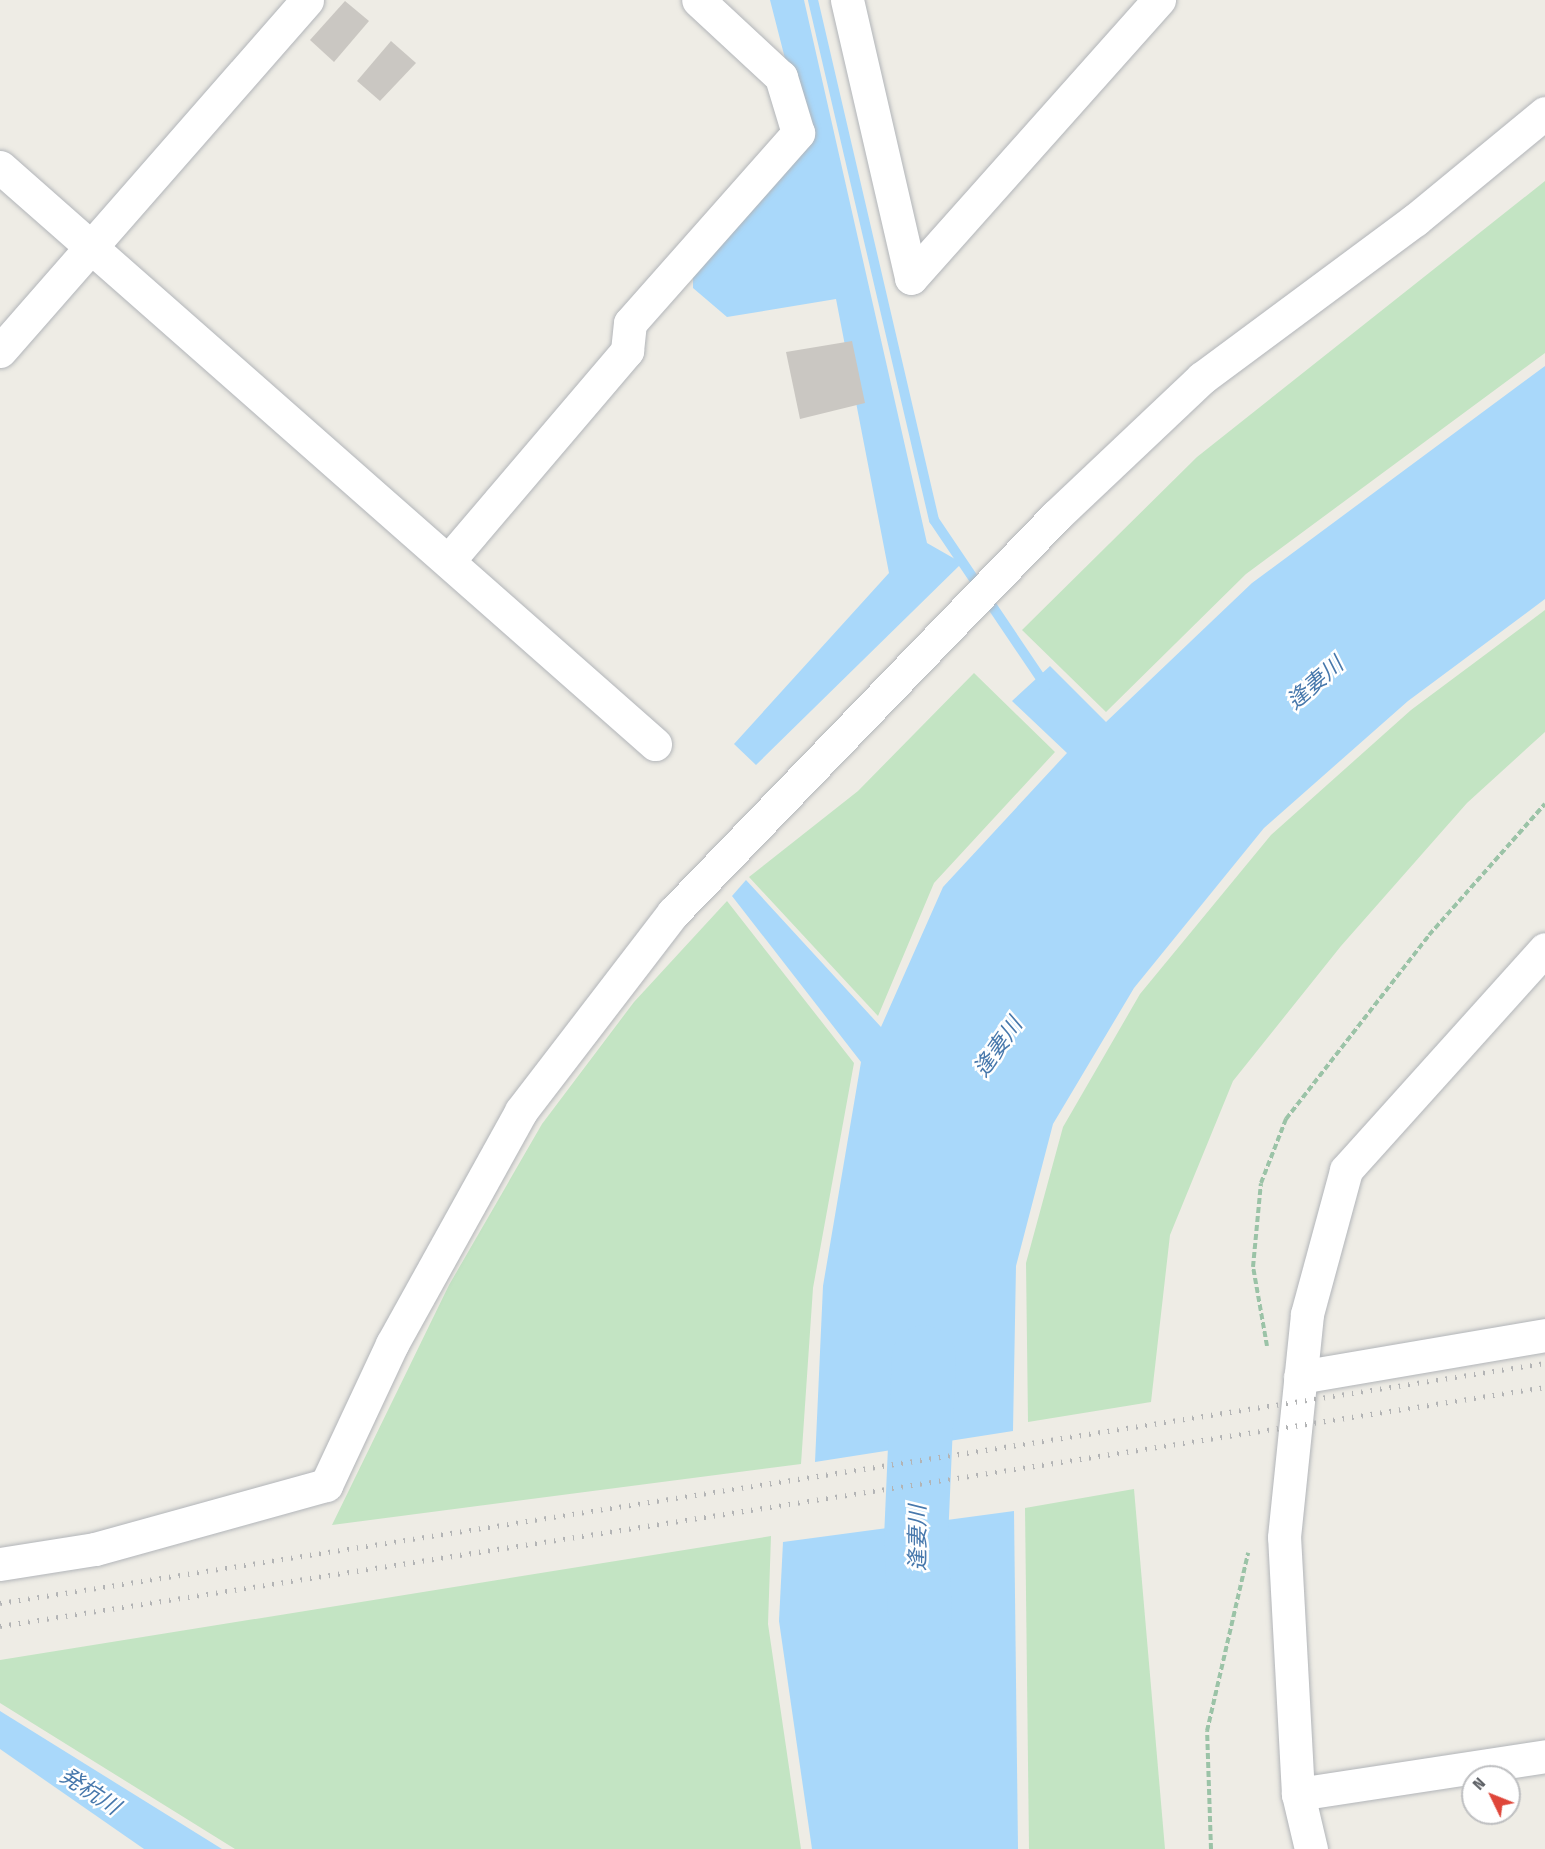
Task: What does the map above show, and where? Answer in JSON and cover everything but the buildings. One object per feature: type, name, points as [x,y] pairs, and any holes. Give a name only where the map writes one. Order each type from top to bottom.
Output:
[{"type":"street","points":[[0,351],[307,0]]},
{"type":"street","points":[[449,560],[627,351],[630,323],[798,133],[781,77],[698,0]]},
{"type":"street","points":[[847,0],[912,278],[1159,0]]},
{"type":"street","points":[[0,1564],[94,1549],[326,1485],[392,1344],[521,1111],[673,913],[1056,516],[1202,378],[1415,220],[1545,113]]},
{"type":"street","points":[[0,167],[449,560],[655,744]]},
{"type":"street","points":[[1311,1849],[1298,1794],[1284,1537],[1307,1314],[1346,1170],[1545,949]]},
{"type":"street","points":[[1300,1377],[1545,1335]]},
{"type":"street","points":[[1298,1794],[1545,1756]]},
{"type":"path","points":[[1268,1356],[1253,1267],[1261,1183],[1286,1119],[1429,935],[1545,804]]},
{"type":"path","points":[[1211,1849],[1207,1731],[1250,1544]]},
{"type":"green space","points":[[1545,181],[1545,353],[1246,574],[1106,712],[1022,630],[1197,457]]},
{"type":"green space","points":[[1545,610],[1545,732],[1467,803],[1341,946],[1233,1081],[1170,1235],[1151,1402],[1028,1422],[1026,1263],[1063,1127],[1140,994],[1271,835],[1411,710]]},
{"type":"green space","points":[[974,673],[1055,752],[934,883],[878,1016],[749,877],[858,791]]},
{"type":"green space","points":[[727,901],[854,1063],[813,1288],[801,1464],[332,1525],[449,1285],[542,1124],[634,1002]]},
{"type":"green space","points":[[1134,1489],[1165,1849],[1029,1849],[1025,1508]]},
{"type":"green space","points":[[771,1536],[768,1624],[801,1849],[235,1849],[0,1703],[0,1660]]},
{"type":"water","points":[[770,0],[804,0],[927,543],[962,563],[756,765],[734,744],[889,573],[836,299],[727,317],[693,288],[693,252],[801,121]]},
{"type":"water","points":[[1545,366],[1545,599],[1408,701],[1264,828],[1134,988],[1053,1124],[1016,1266],[1013,1431],[815,1462],[823,1286],[861,1062],[732,896],[746,880],[881,1027],[943,887],[1067,753],[1012,701],[1050,666],[1106,722],[1252,583]]},
{"type":"water","points":[[1014,1511],[1018,1849],[812,1849],[779,1621],[783,1542]]},
{"type":"water","name":"発杭川","points":[[0,1711],[222,1849],[144,1849],[0,1749]]},
{"type":"waterway","points":[[813,0],[934,520],[1046,686]]},
{"type":"waterway","name":"逢妻川","points":[[920,1613],[916,1539],[924,1357]]},
{"type":"railway","points":[[0,1603],[1545,1363]]},
{"type":"railway","points":[[0,1626],[1545,1387]]}]
